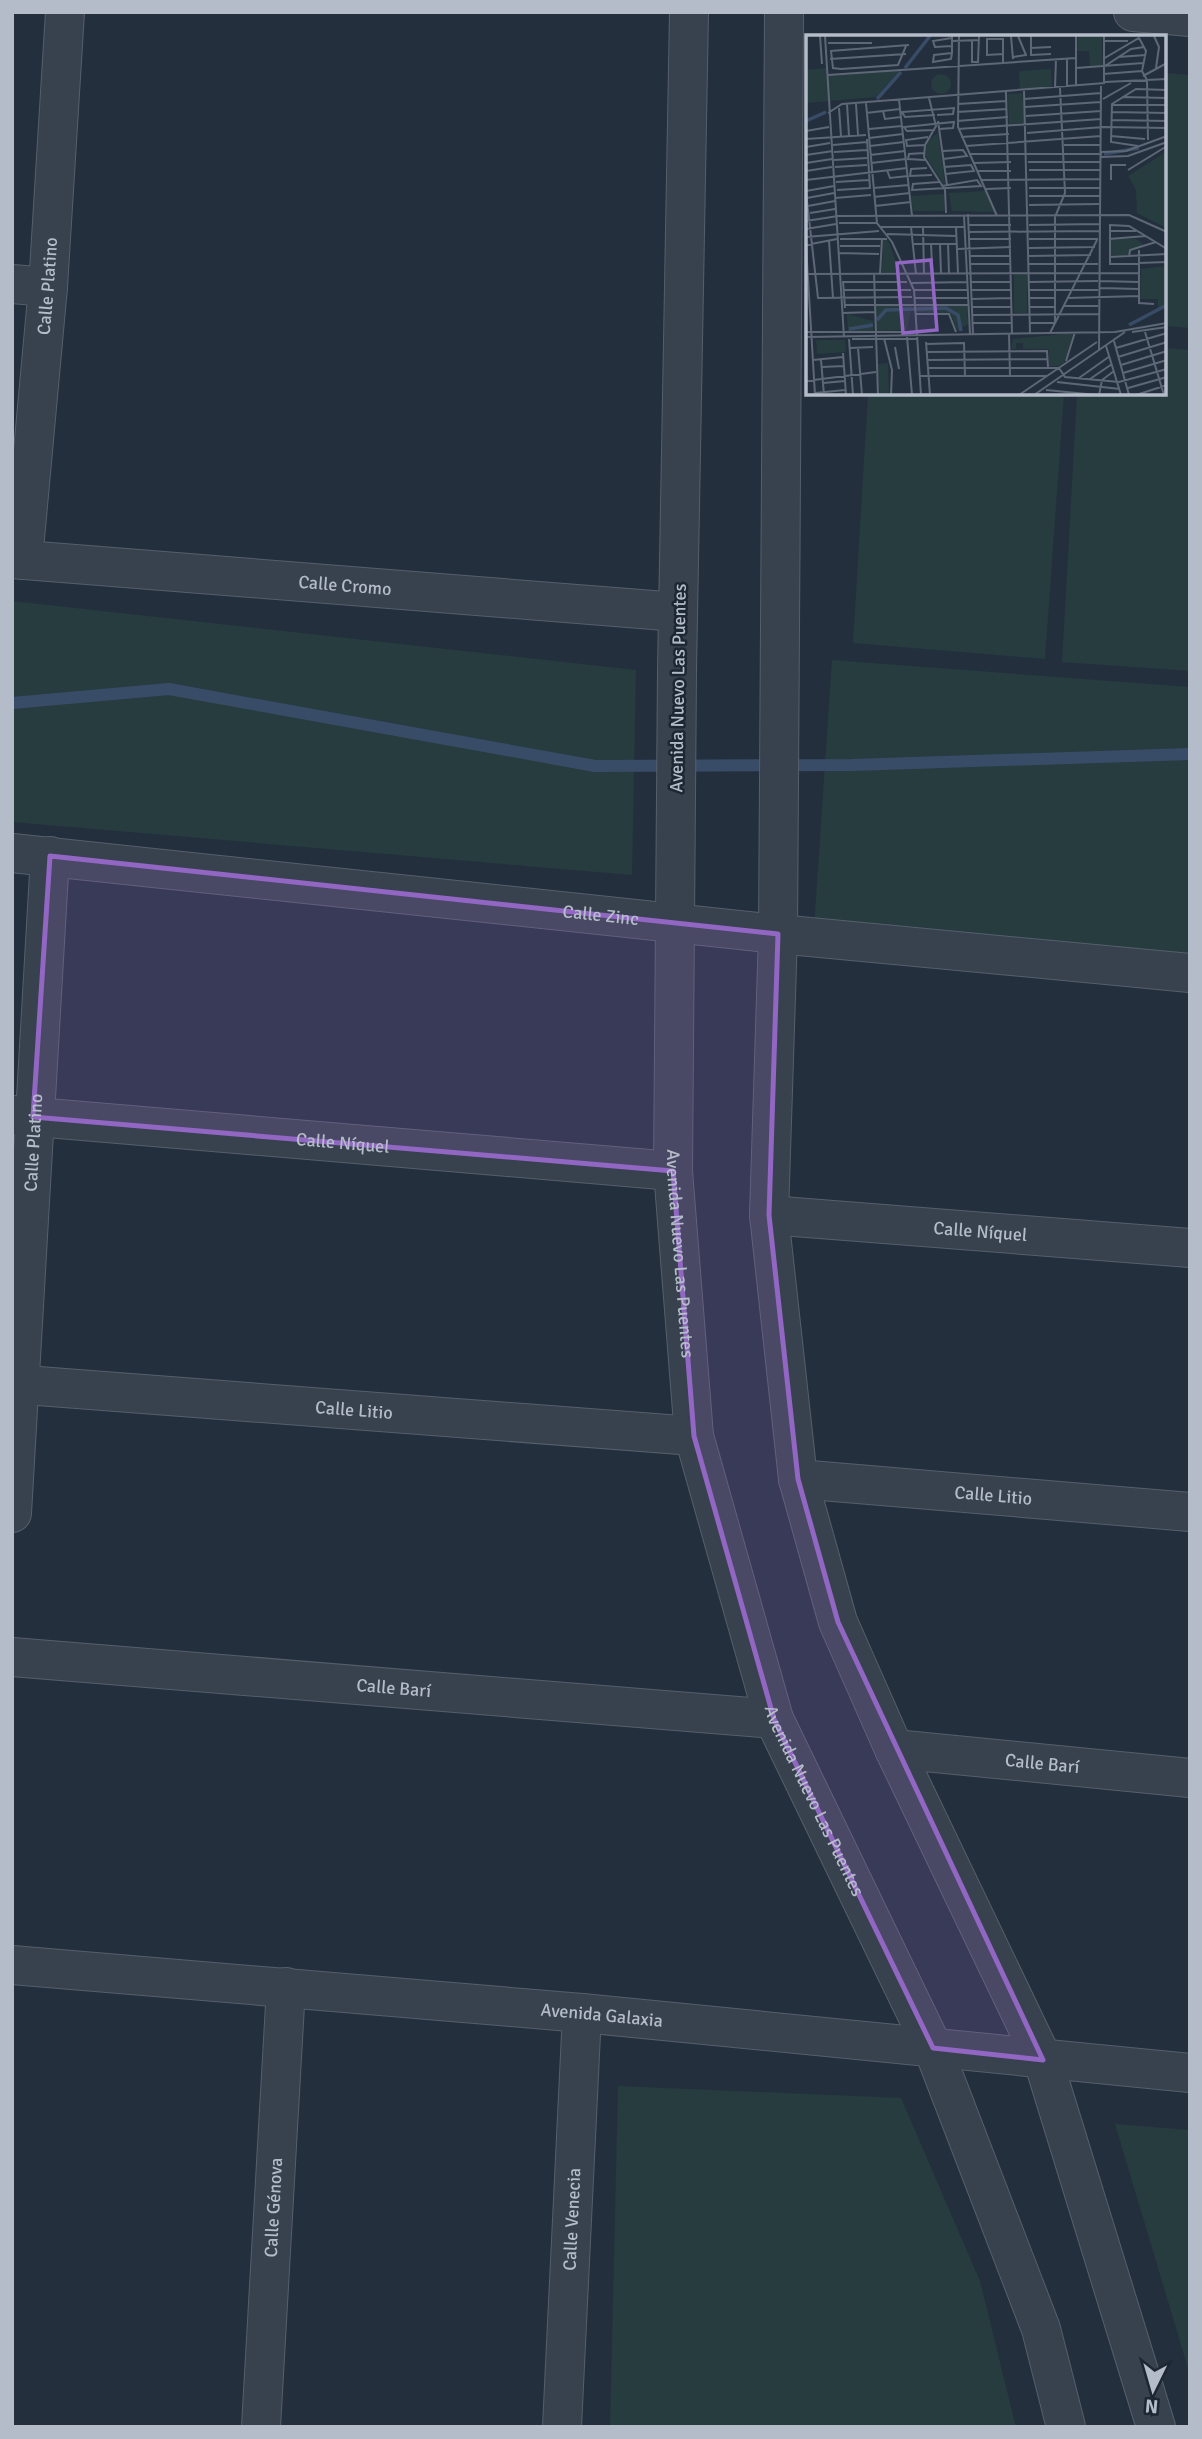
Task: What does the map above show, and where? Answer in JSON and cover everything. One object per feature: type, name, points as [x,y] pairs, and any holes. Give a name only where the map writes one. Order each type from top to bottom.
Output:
[{"type":"street","name":"Calle Platino","points":[[18,560],[30,285],[65,12]]},
{"type":"street","name":"Avenida Nuevo Las Puentes","points":[[689,12],[677,671],[673,1171],[694,1436],[774,1719],[933,2048],[1041,2329],[1066,2427]]},
{"type":"street","points":[[784,12],[778,934],[769,1214],[798,1479],[838,1622],[894,1749],[1044,2060],[1156,2427]]},
{"type":"street","points":[[1133,12],[1190,17]]},
{"type":"street","name":"Calle Cromo","points":[[18,560],[678,612]]},
{"type":"street","name":"Calle Zinc","points":[[12,853],[778,934],[1190,973]]},
{"type":"street","name":"Calle Platino","points":[[12,1513],[23,1116],[50,856]]},
{"type":"street","name":"Calle Níquel","points":[[23,1116],[673,1171]]},
{"type":"street","name":"Calle Níquel","points":[[769,1214],[1190,1248]]},
{"type":"street","name":"Calle Litio","points":[[16,1385],[694,1436]]},
{"type":"street","name":"Calle Litio","points":[[798,1479],[1190,1512]]},
{"type":"street","name":"Calle Barí","points":[[12,1657],[774,1719]]},
{"type":"street","name":"Calle Barí","points":[[894,1749],[1190,1778]]},
{"type":"street","name":"Avenida Galaxia","points":[[12,1965],[582,2013],[1190,2073]]},
{"type":"street","name":"Calle Génova","points":[[261,2427],[286,1987]]},
{"type":"street","name":"Calle Venecia","points":[[562,2427],[582,2013]]},
{"type":"highlighted area","points":[[50,856],[778,934],[769,1215],[798,1479],[838,1622],[1043,2060],[933,2048],[774,1719],[694,1436],[673,1171],[33,1117]]},
{"type":"green space","points":[[1167,73],[1190,75],[1190,328],[1167,326]]},
{"type":"green space","points":[[1167,348],[1190,350],[1190,671],[1062,662],[1077,396],[1167,396]]},
{"type":"green space","points":[[868,396],[1064,396],[1045,659],[853,643]]},
{"type":"green space","points":[[12,601],[636,670],[632,875],[12,822]]},
{"type":"green space","points":[[832,660],[1190,687],[1190,957],[814,927]]},
{"type":"green space","points":[[618,2086],[901,2098],[980,2281],[1016,2427],[610,2427]]},
{"type":"green space","points":[[1115,2124],[1190,2130],[1190,2375]]},
{"type":"waterway","points":[[12,703],[169,689],[595,766],[853,765],[1190,754]]}]
